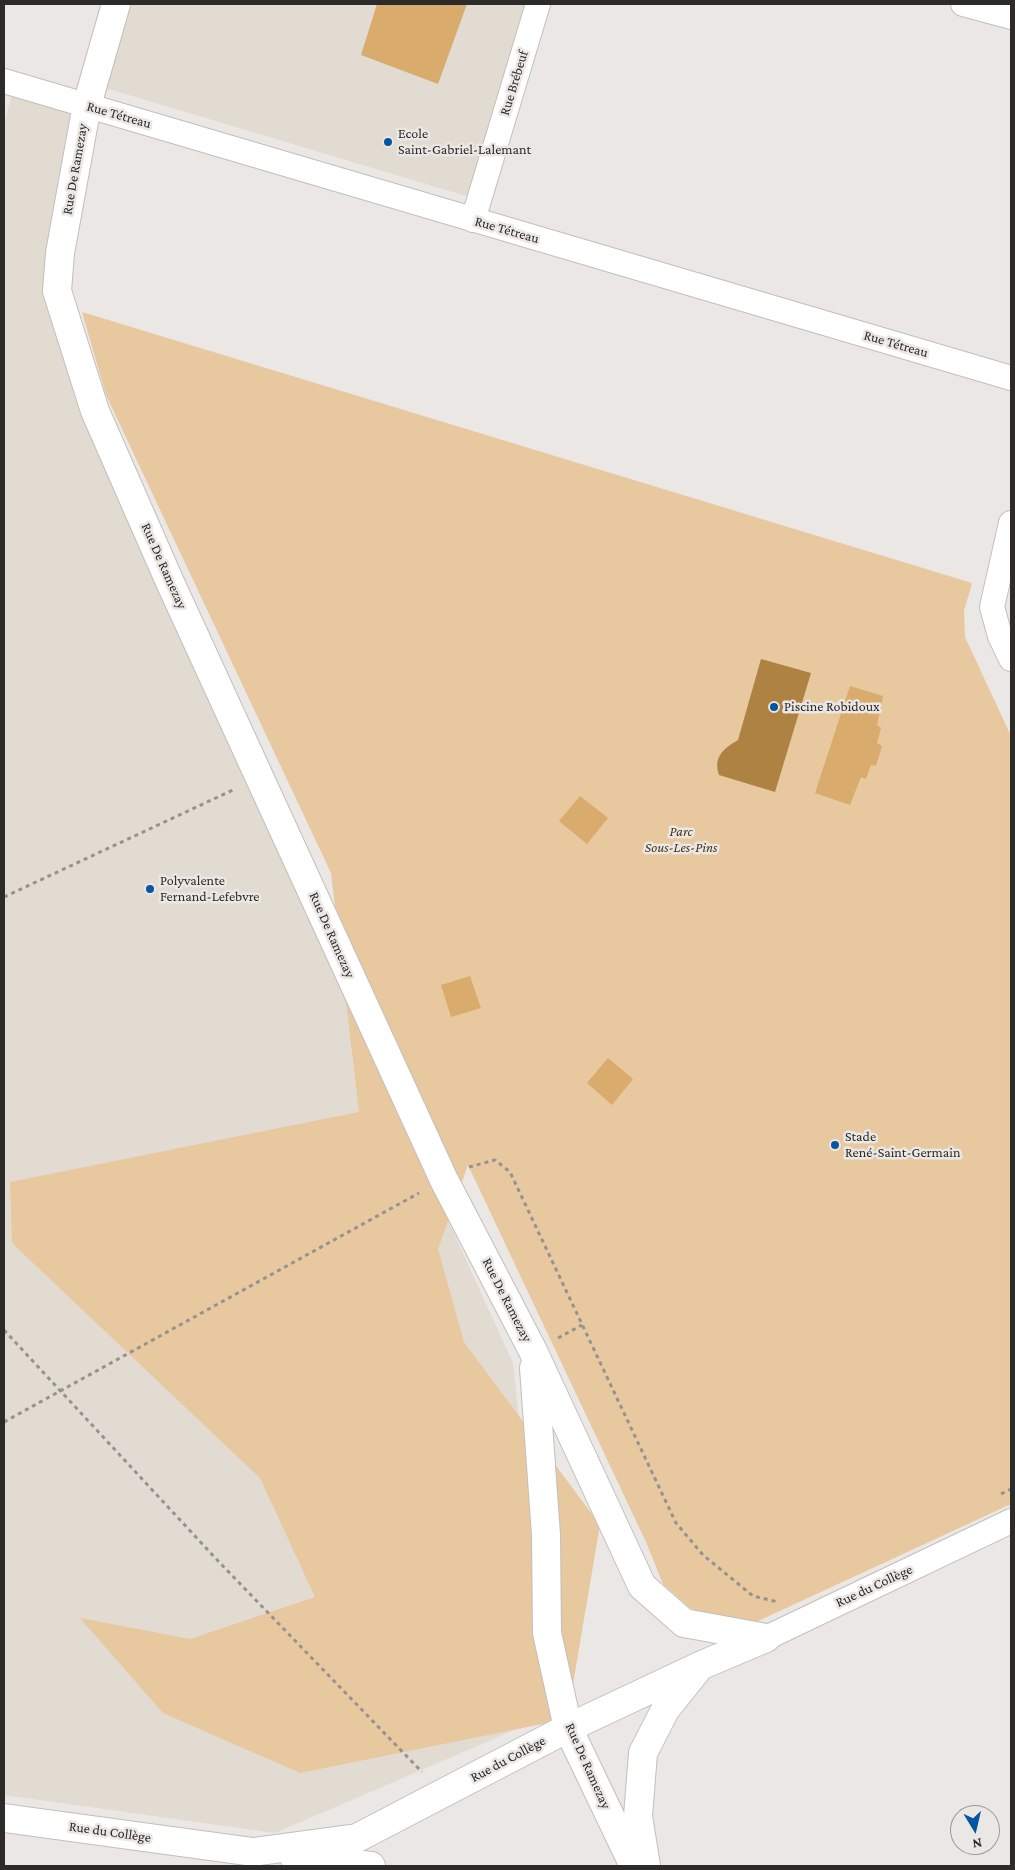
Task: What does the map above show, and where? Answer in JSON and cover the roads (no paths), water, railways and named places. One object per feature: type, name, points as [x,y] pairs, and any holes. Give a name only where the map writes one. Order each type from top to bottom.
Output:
[{"type":"street","name":"Rue De Ramezay","points":[[116,4],[87,106],[60,253],[57,291],[95,412],[169,580],[444,1180],[533,1351],[546,1535],[547,1634],[568,1728],[634,1866]]},
{"type":"street","name":"Rue Brébeuf","points":[[473,220],[538,4]]},
{"type":"street","points":[[963,4],[1011,17]]},
{"type":"street","name":"Rue Tétreau","points":[[4,81],[1011,378]]},
{"type":"street","points":[[1011,523],[992,607],[1000,636],[1011,659]]},
{"type":"street","points":[[533,1351],[642,1586],[684,1623],[766,1638]]},
{"type":"street","name":"Rue du Collège","points":[[4,1818],[253,1852],[357,1838],[568,1728],[702,1665],[766,1638],[1011,1521]]},
{"type":"street","points":[[646,1866],[638,1816],[643,1753],[665,1710],[702,1665]]},
{"type":"street","points":[[253,1852],[371,1866]]},
{"type":"place","name":"Ecole Saint-Gabriel-Lalemant","points":[[388,142]]},
{"type":"place","name":"Piscine Robidoux","points":[[774,707]]},
{"type":"place","name":"Polyvalente Fernand-Lefebvre","points":[[150,889]]},
{"type":"place","name":"Stade René-Saint-Germain","points":[[835,1145]]},
{"type":"park label","name":"Parc Sous-Les-Pins","points":[[681,840]]}]
